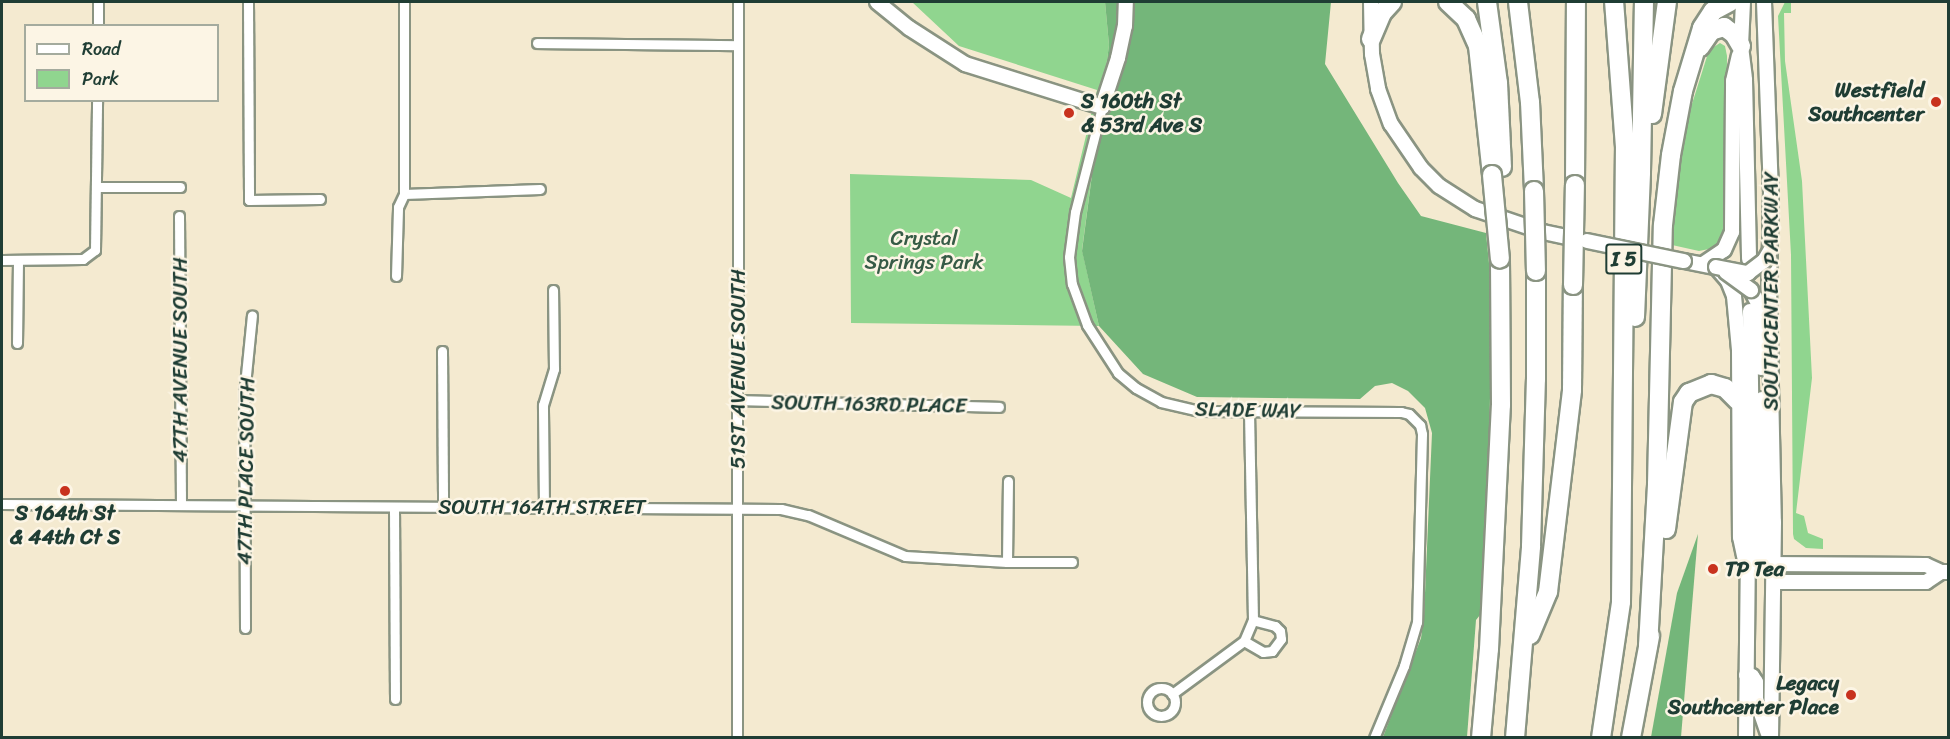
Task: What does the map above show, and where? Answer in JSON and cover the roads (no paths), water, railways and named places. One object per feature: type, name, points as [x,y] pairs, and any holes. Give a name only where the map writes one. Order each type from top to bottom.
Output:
[{"type":"highway","points":[[1371,39],[1382,13],[1392,2]]},
{"type":"highway","points":[[1448,2],[1466,19],[1478,46],[1497,176],[1505,212],[1500,259]]},
{"type":"highway","points":[[1481,738],[1490,638],[1501,405],[1500,259],[1496,217],[1498,83],[1487,2]]},
{"type":"highway","name":"I 5","points":[[1515,738],[1524,648],[1536,378],[1536,271],[1530,102],[1518,2]]},
{"type":"highway","name":"I 5","points":[[1524,648],[1548,592],[1572,390],[1576,2]]},
{"type":"highway","name":"I 5","points":[[1601,738],[1621,602],[1625,147],[1614,2]]},
{"type":"highway","name":"I 5","points":[[1622,516],[1641,172],[1644,2]]},
{"type":"highway","points":[[1641,172],[1667,2]]},
{"type":"highway","points":[[1648,646],[1659,437],[1663,225],[1676,118],[1704,23],[1713,11],[1730,2]]},
{"type":"highway","points":[[1696,53],[1708,34],[1718,28],[1729,28],[1742,46]]},
{"type":"highway","points":[[1630,738],[1661,581],[1683,402],[1689,393],[1711,384],[1725,388],[1738,401]]},
{"type":"main road","points":[[877,2],[909,28],[964,64],[1102,107],[1120,47],[1126,2]]},
{"type":"main road","points":[[1371,2],[1373,69],[1383,106],[1410,154],[1440,186],[1457,199],[1496,217],[1543,232],[1748,273],[1764,261],[1770,251]]},
{"type":"main road","name":"SOUTHCENTER PARKWAY","points":[[1743,2],[1742,46],[1745,80],[1749,259]]},
{"type":"main road","name":"SOUTHCENTER PARKWAY","points":[[1764,2],[1771,192],[1770,305],[1774,582],[1770,738]]},
{"type":"main road","points":[[1710,266],[1724,250],[1732,232],[1733,81],[1742,46]]},
{"type":"main road","points":[[1710,266],[1751,290],[1770,305]]},
{"type":"main road","points":[[1710,266],[1728,281],[1734,296],[1739,350],[1740,537],[1753,565],[1774,582],[1926,582],[1945,572]]},
{"type":"main road","points":[[1751,290],[1758,303],[1761,321],[1763,533],[1753,565]]},
{"type":"main road","name":"SOUTHCENTER PARKWAY","points":[[1746,738],[1746,675],[1753,565],[1750,311]]},
{"type":"main road","points":[[1753,565],[1926,565],[1945,572]]},
{"type":"main road","points":[[1746,675],[1754,678],[1756,682],[1756,699],[1770,738]]},
{"type":"street","points":[[98,2],[98,24]]},
{"type":"street","points":[[248,2],[249,200],[320,199]]},
{"type":"street","points":[[396,276],[398,207],[404,194],[404,2]]},
{"type":"street","name":"51ST AVENUE SOUTH","points":[[738,2],[740,400],[737,507],[738,738]]},
{"type":"street","points":[[537,43],[737,45]]},
{"type":"street","points":[[2,260],[83,258],[95,250],[97,102]]},
{"type":"street","name":"SLADE WAY","points":[[1102,107],[1075,212],[1069,257],[1072,284],[1087,325],[1118,373],[1136,388],[1161,402],[1199,411],[1401,412],[1416,418],[1422,435],[1417,622],[1404,666],[1374,738]]},
{"type":"street","points":[[97,187],[180,187]]},
{"type":"street","points":[[404,194],[540,189]]},
{"type":"street","name":"47TH AVENUE SOUTH","points":[[179,216],[181,504]]},
{"type":"street","points":[[17,343],[18,260]]},
{"type":"street","points":[[544,506],[543,405],[554,369],[553,290]]},
{"type":"street","name":"47TH PLACE SOUTH","points":[[245,628],[244,395],[252,315]]},
{"type":"street","points":[[442,351],[443,508]]},
{"type":"street","name":"SOUTH 163RD PLACE","points":[[740,400],[999,407]]},
{"type":"street","points":[[1172,694],[1244,641],[1253,620],[1249,411]]},
{"type":"street","points":[[1007,562],[1008,481]]},
{"type":"street","name":"SOUTH 164TH STREET","points":[[2,504],[181,504],[394,508],[737,507],[796,510],[905,556],[1007,562],[1072,562]]},
{"type":"street","points":[[394,508],[395,699]]},
{"type":"street","points":[[1244,641],[1263,652],[1272,651],[1281,639],[1280,631],[1275,627],[1253,620]]},
{"type":"place","name":"Westfield Southcenter","points":[[1936,102]]},
{"type":"place","name":"S 160th St & 53rd Ave S","points":[[1069,113]]},
{"type":"place","name":"S 164th St & 44th Ct S","points":[[65,491]]},
{"type":"place","name":"TP Tea","points":[[1713,569]]},
{"type":"place","name":"Legacy Southcenter Place","points":[[1851,695]]},
{"type":"park label","name":"Crystal Springs Park","points":[[924,250]]}]
